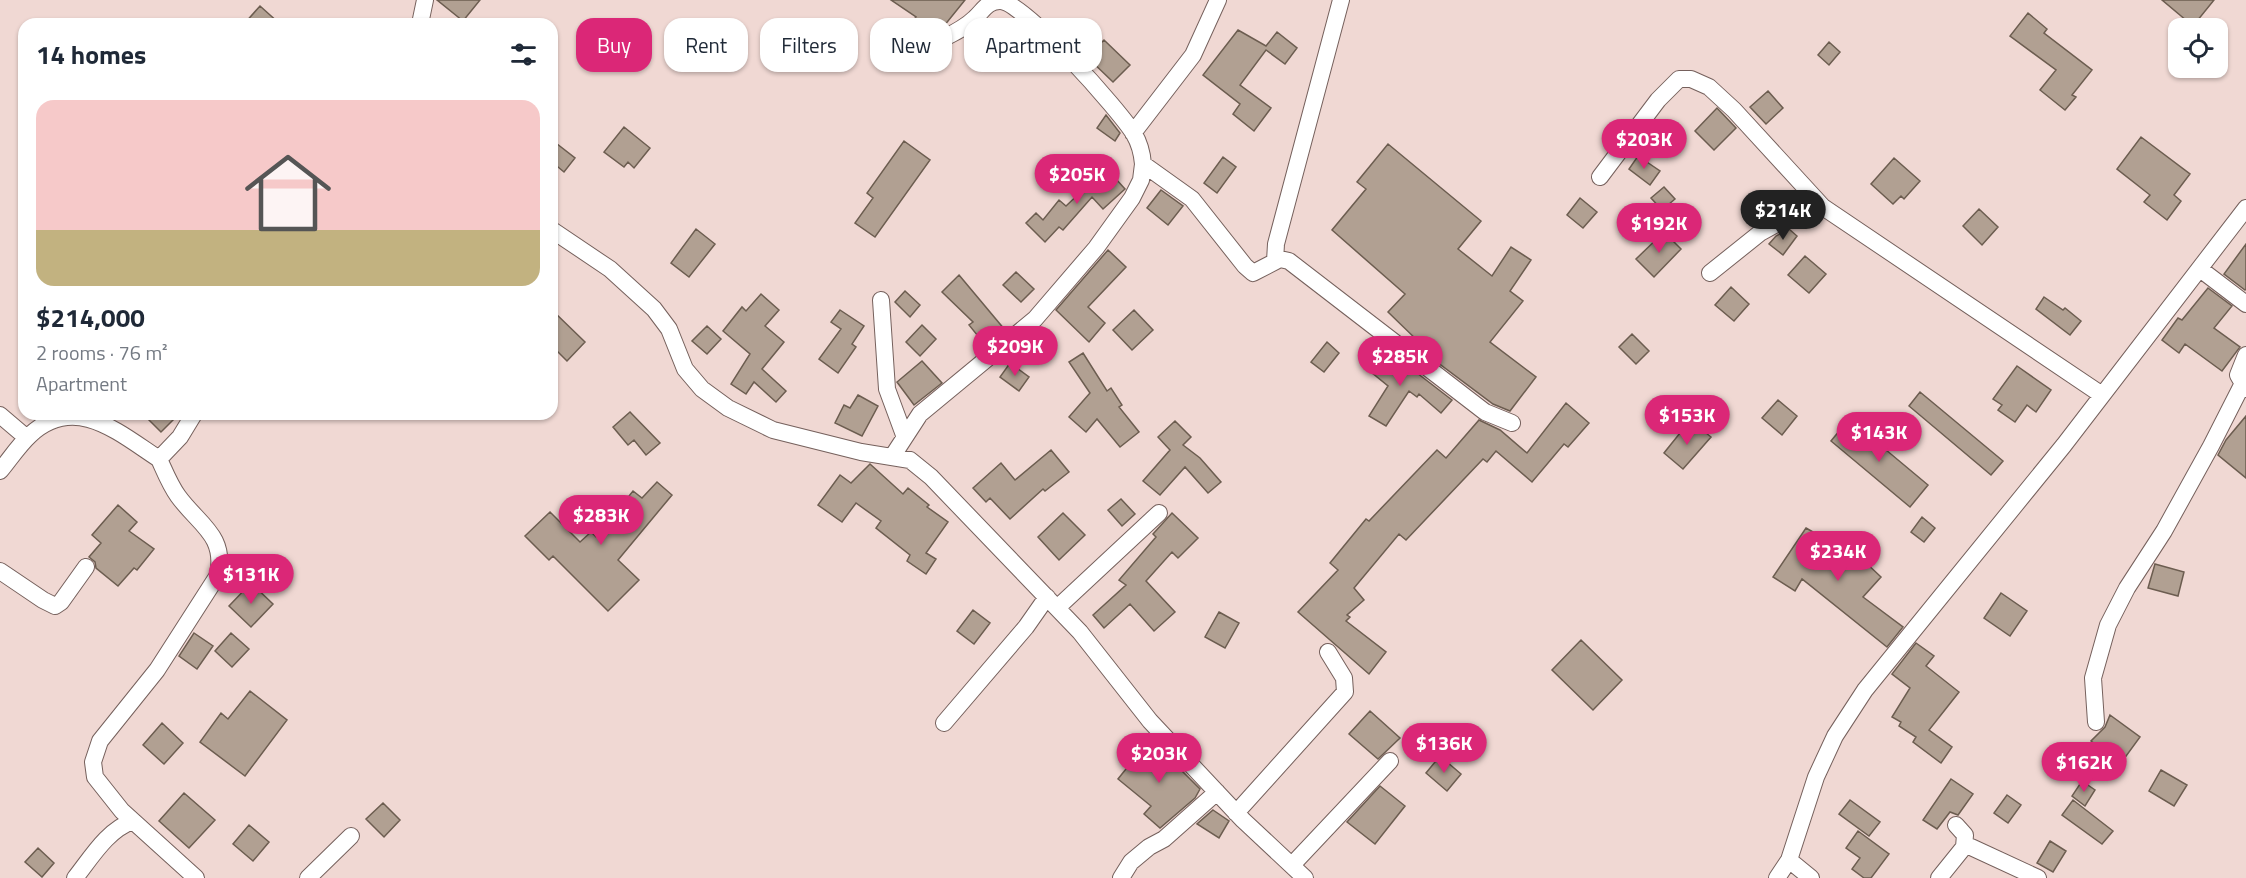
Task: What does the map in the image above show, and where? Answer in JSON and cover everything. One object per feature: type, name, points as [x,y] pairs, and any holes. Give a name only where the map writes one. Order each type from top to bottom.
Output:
[{"type":"street","points":[[421,18],[425,0]]},
{"type":"street","points":[[1133,133],[1193,55],[1218,0]]},
{"type":"street","points":[[1275,261],[1276,244],[1341,0]]},
{"type":"street","points":[[892,457],[904,435],[920,414],[1035,319],[1108,231],[1141,180],[1142,149],[1133,133],[1073,62],[1012,5],[1001,1],[984,6],[976,18],[952,33]]},
{"type":"street","points":[[1600,177],[1658,100],[1679,79],[1691,79],[1709,87],[1734,110],[1823,207],[2102,395]]},
{"type":"street","points":[[1143,164],[1192,199],[1253,273],[1280,259],[1289,261],[1485,412],[1512,423]]},
{"type":"street","points":[[1710,273],[1760,233],[1787,218],[1823,207]]},
{"type":"street","points":[[1777,878],[1789,860],[1816,777],[1835,736],[1865,690],[2102,395],[2246,208]]},
{"type":"street","points":[[558,234],[610,269],[654,309],[669,329],[685,369],[702,389],[728,408],[772,430],[861,452],[910,460],[931,477],[1080,632],[1150,721],[1236,813],[1305,878]]},
{"type":"street","points":[[2200,269],[2246,304]]},
{"type":"street","points":[[881,300],[887,389],[904,435]]},
{"type":"street","points":[[2096,722],[2093,678],[2108,625],[2127,588],[2244,387],[2238,375],[2246,355]]},
{"type":"street","points":[[0,415],[27,438]]},
{"type":"street","points":[[0,471],[27,438],[54,420]]},
{"type":"street","points":[[94,420],[159,459],[178,497],[219,545],[221,560],[218,574],[157,670],[100,741],[93,762],[95,777],[133,820],[196,878]]},
{"type":"street","points":[[159,459],[180,437],[190,420]]},
{"type":"street","points":[[944,723],[1026,627],[1159,513]]},
{"type":"street","points":[[0,571],[42,600],[55,606],[61,602],[86,567]]},
{"type":"street","points":[[1236,813],[1345,692],[1344,678],[1328,652]]},
{"type":"street","points":[[1292,865],[1390,762]]},
{"type":"street","points":[[1121,878],[1131,862],[1149,847],[1164,839],[1217,792]]},
{"type":"street","points":[[75,878],[112,832],[133,820]]},
{"type":"street","points":[[1939,878],[1964,847],[1965,835],[1956,825]]},
{"type":"street","points":[[308,878],[351,836]]},
{"type":"street","points":[[1964,847],[1971,847],[2038,878]]},
{"type":"street","points":[[1789,860],[1811,878]]},
{"type":"building","points":[[437,0],[480,0],[465,18],[459,18]]},
{"type":"building","points":[[891,0],[965,0],[950,18],[916,17]]},
{"type":"building","points":[[2162,0],[2214,0],[2199,18],[2183,18]]},
{"type":"building","points":[[260,6],[273,18],[249,18]]},
{"type":"building","points":[[2028,13],[2047,29],[2044,33],[2092,70],[2072,95],[2076,97],[2065,110],[2040,90],[2056,70],[2010,36]]},
{"type":"building","points":[[1238,30],[1266,46],[1277,32],[1297,48],[1285,64],[1266,50],[1240,85],[1271,108],[1254,131],[1233,114],[1240,104],[1203,75]]},
{"type":"building","points":[[1104,40],[1130,65],[1113,82],[1102,71],[1102,42]]},
{"type":"building","points":[[1829,42],[1840,52],[1829,65],[1818,55]]},
{"type":"building","points":[[1768,91],[1783,108],[1766,124],[1750,107]]},
{"type":"building","points":[[1717,108],[1736,128],[1714,150],[1695,131]]},
{"type":"building","points":[[1106,115],[1120,133],[1115,141],[1097,128]]},
{"type":"building","points":[[624,127],[650,148],[634,168],[628,162],[624,167],[604,152]]},
{"type":"building","points":[[2141,137],[2190,174],[2174,195],[2181,201],[2167,220],[2144,202],[2150,195],[2117,169]]},
{"type":"building","points":[[904,141],[930,160],[875,237],[855,223],[873,198],[867,193]]},
{"type":"building","points":[[1388,144],[1481,221],[1458,249],[1492,276],[1511,247],[1531,260],[1510,291],[1523,301],[1490,342],[1536,377],[1510,411],[1493,404],[1417,347],[1420,343],[1388,312],[1405,294],[1332,230],[1366,189],[1357,182]]},
{"type":"building","points":[[558,145],[575,158],[564,172],[558,167]]},
{"type":"building","points":[[1638,156],[1660,171],[1650,185],[1629,169]]},
{"type":"building","points":[[1223,157],[1236,167],[1217,193],[1204,183]]},
{"type":"building","points":[[1894,158],[1920,181],[1904,199],[1901,196],[1893,204],[1871,184]]},
{"type":"building","points":[[1106,168],[1125,189],[1103,209],[1092,197],[1063,230],[1059,227],[1045,242],[1026,223],[1036,213],[1043,220],[1059,200],[1066,206]]},
{"type":"building","points":[[1664,187],[1675,199],[1662,210],[1651,198]]},
{"type":"building","points":[[1161,190],[1183,206],[1168,225],[1147,208]]},
{"type":"building","points":[[1580,198],[1597,212],[1583,228],[1567,215]]},
{"type":"building","points":[[1979,209],[1998,227],[1982,245],[1963,226]]},
{"type":"building","points":[[696,229],[715,244],[689,277],[671,263]]},
{"type":"building","points":[[1789,229],[1797,236],[1783,255],[1769,244],[1776,236]]},
{"type":"building","points":[[1664,232],[1681,249],[1654,277],[1636,259]]},
{"type":"building","points":[[2246,244],[2246,289],[2245,290],[2224,274]]},
{"type":"building","points":[[1108,250],[1126,267],[1088,307],[1105,323],[1089,342],[1056,310]]},
{"type":"building","points":[[1805,256],[1826,274],[1809,293],[1788,275]]},
{"type":"building","points":[[1016,272],[1034,289],[1021,302],[1003,285]]},
{"type":"building","points":[[959,275],[1005,330],[986,346],[969,325],[973,322],[942,292]]},
{"type":"building","points":[[1731,287],[1749,304],[1734,321],[1715,305]]},
{"type":"building","points":[[2208,288],[2232,306],[2214,328],[2240,347],[2222,371],[2185,344],[2179,353],[2162,340],[2178,318],[2182,320]]},
{"type":"building","points":[[905,291],[920,305],[910,317],[895,302]]},
{"type":"building","points":[[761,294],[779,310],[765,326],[784,342],[762,369],[786,391],[776,402],[754,382],[746,394],[731,384],[750,354],[723,331],[742,307],[746,311]]},
{"type":"building","points":[[2044,297],[2063,310],[2065,308],[2081,321],[2070,335],[2036,309]]},
{"type":"building","points":[[840,310],[864,326],[852,344],[856,347],[838,373],[819,359],[841,329],[831,322]]},
{"type":"building","points":[[1134,310],[1153,330],[1132,350],[1113,330]]},
{"type":"building","points":[[558,316],[585,342],[567,361],[558,352]]},
{"type":"building","points":[[922,325],[936,339],[920,356],[906,342]]},
{"type":"building","points":[[707,326],[721,339],[707,354],[692,341]]},
{"type":"building","points":[[1632,334],[1649,351],[1636,364],[1619,347]]},
{"type":"building","points":[[1327,342],[1339,353],[1324,372],[1311,362]]},
{"type":"building","points":[[1375,347],[1400,367],[1404,363],[1452,400],[1441,413],[1419,394],[1417,397],[1409,391],[1386,426],[1369,416],[1388,386],[1361,364]]},
{"type":"building","points":[[1083,353],[1107,391],[1111,388],[1122,405],[1119,407],[1139,432],[1120,447],[1097,419],[1086,432],[1069,417],[1090,393],[1069,362]]},
{"type":"building","points":[[922,361],[942,383],[914,405],[897,382]]},
{"type":"building","points":[[1010,363],[1029,377],[1019,391],[1000,377]]},
{"type":"building","points":[[2017,366],[2051,390],[2036,412],[2027,405],[2015,422],[1998,410],[2002,405],[1993,399]]},
{"type":"building","points":[[1920,392],[2003,461],[1991,475],[1909,406]]},
{"type":"building","points":[[858,395],[878,406],[862,436],[835,423],[844,405],[850,408]]},
{"type":"building","points":[[1778,400],[1797,416],[1782,435],[1762,418]]},
{"type":"building","points":[[1566,403],[1589,423],[1568,447],[1564,444],[1532,482],[1496,451],[1487,462],[1483,459],[1406,540],[1399,534],[1354,588],[1364,600],[1347,615],[1350,617],[1346,621],[1386,652],[1369,674],[1298,612],[1338,570],[1330,563],[1366,519],[1369,521],[1437,450],[1446,458],[1479,420],[1500,430],[1527,453]]},
{"type":"building","points":[[630,412],[660,443],[646,455],[634,440],[628,445],[613,427]]},
{"type":"building","points":[[2246,416],[2246,478],[2218,455],[2226,440]]},
{"type":"building","points":[[1849,419],[1928,485],[1910,507],[1831,441]]},
{"type":"building","points":[[149,420],[173,420],[161,432]]},
{"type":"building","points":[[1175,421],[1191,437],[1183,445],[1200,458],[1221,482],[1208,493],[1185,467],[1160,495],[1143,481],[1170,450],[1158,437]]},
{"type":"building","points":[[1695,424],[1711,437],[1683,469],[1664,453],[1684,428],[1689,432]]},
{"type":"building","points":[[1051,450],[1069,472],[1045,491],[1043,489],[1010,519],[990,498],[986,502],[973,488],[1001,463],[1015,480]]},
{"type":"building","points":[[870,464],[903,494],[908,488],[929,505],[927,507],[948,522],[926,553],[936,559],[926,574],[907,561],[910,555],[876,528],[881,521],[856,503],[842,522],[818,505],[840,475],[851,483]]},
{"type":"building","points":[[657,482],[672,495],[618,560],[639,580],[608,611],[553,556],[549,560],[525,536],[550,512],[580,542],[591,532],[596,537],[633,491],[642,498]]},
{"type":"building","points":[[1121,499],[1135,514],[1122,526],[1108,510]]},
{"type":"building","points":[[118,505],[137,522],[129,531],[154,549],[137,570],[134,568],[118,586],[96,568],[95,562],[89,557],[101,543],[92,535]]},
{"type":"building","points":[[1063,513],[1085,535],[1059,560],[1038,537]]},
{"type":"building","points":[[1172,513],[1198,538],[1178,558],[1172,552],[1146,581],[1175,612],[1154,631],[1130,604],[1104,628],[1093,615],[1126,585],[1119,580],[1156,537],[1153,534]]},
{"type":"building","points":[[1922,517],[1935,528],[1924,542],[1911,532]]},
{"type":"building","points":[[1806,528],[1832,543],[1833,541],[1863,560],[1881,577],[1863,597],[1903,627],[1887,647],[1802,579],[1795,591],[1773,577]]},
{"type":"building","points":[[2155,564],[2184,572],[2178,596],[2148,588]]},
{"type":"building","points":[[251,583],[273,604],[251,627],[229,606]]},
{"type":"building","points":[[2001,593],[2027,611],[2010,636],[1984,618]]},
{"type":"building","points":[[973,610],[990,623],[974,644],[957,631]]},
{"type":"building","points":[[1219,612],[1239,623],[1225,648],[1205,637]]},
{"type":"building","points":[[194,633],[213,646],[197,669],[179,656]]},
{"type":"building","points":[[231,633],[249,649],[232,667],[215,651]]},
{"type":"building","points":[[1581,640],[1622,680],[1593,710],[1552,670]]},
{"type":"building","points":[[1916,643],[1934,656],[1926,666],[1959,692],[1929,730],[1952,747],[1941,763],[1913,742],[1916,737],[1899,726],[1901,722],[1892,717],[1910,688],[1892,674]]},
{"type":"building","points":[[250,691],[287,720],[245,776],[200,742],[221,713],[228,719]]},
{"type":"building","points":[[1370,711],[1400,738],[1378,759],[1349,734]]},
{"type":"building","points":[[2110,715],[2140,737],[2121,763],[2091,741],[2105,727]]},
{"type":"building","points":[[162,723],[183,743],[164,764],[143,745]]},
{"type":"building","points":[[1150,739],[1200,789],[1195,798],[1160,828],[1144,814],[1151,806],[1118,779]]},
{"type":"building","points":[[1440,756],[1461,774],[1447,791],[1426,773]]},
{"type":"building","points":[[2161,770],[2187,785],[2174,806],[2149,791]]},
{"type":"building","points":[[1951,779],[1973,794],[1958,815],[1950,812],[1937,829],[1923,820]]},
{"type":"building","points":[[2082,781],[2095,790],[2085,806],[2072,796]]},
{"type":"building","points":[[1380,786],[1405,806],[1375,844],[1347,822]]},
{"type":"building","points":[[184,793],[215,820],[189,848],[159,821]]},
{"type":"building","points":[[2007,795],[2021,805],[2008,823],[1994,813]]},
{"type":"building","points":[[1850,800],[1880,822],[1869,836],[1839,814]]},
{"type":"building","points":[[2073,800],[2113,831],[2102,844],[2062,815]]},
{"type":"building","points":[[383,803],[400,820],[384,837],[366,819]]},
{"type":"building","points":[[1213,810],[1229,821],[1219,838],[1197,824]]},
{"type":"building","points":[[249,825],[269,842],[253,861],[233,844]]},
{"type":"building","points":[[1858,831],[1889,854],[1871,878],[1864,878],[1852,869],[1860,858],[1846,848]]},
{"type":"building","points":[[2050,841],[2066,851],[2053,872],[2037,863]]},
{"type":"building","points":[[38,848],[54,863],[42,877],[25,862]]}]
